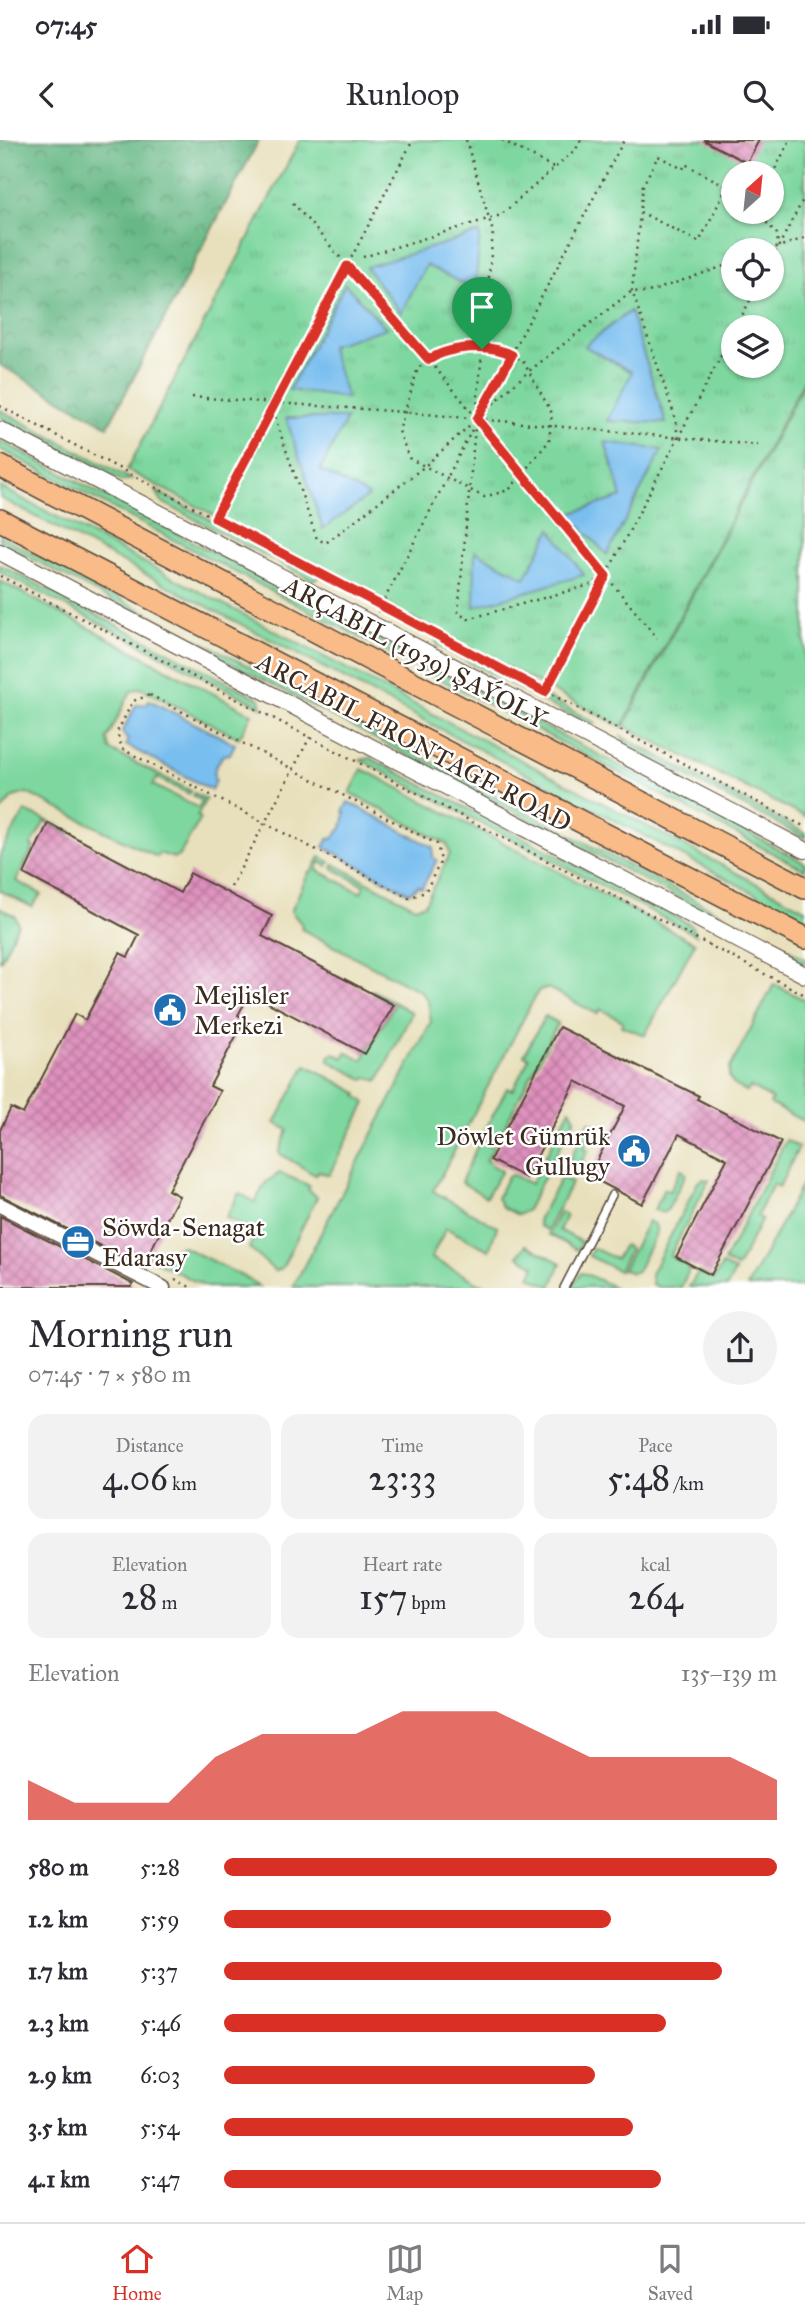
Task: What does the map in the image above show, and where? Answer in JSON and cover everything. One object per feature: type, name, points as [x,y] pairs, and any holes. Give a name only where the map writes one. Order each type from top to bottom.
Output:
[{"type":"main road","name":"ARÇABIL (1939) ŞAÝOLY","points":[[0,466],[805,888]]},
{"type":"main road","points":[[0,520],[805,938]]},
{"type":"street","points":[[0,430],[805,850]]},
{"type":"street","name":"ARCABIL FRONTAGE ROAD","points":[[0,552],[805,975]]},
{"type":"street","points":[[0,1205],[163,1287]]},
{"type":"lane","points":[[564,1287],[612,1195]]},
{"type":"path","points":[[215,518],[413,140]]},
{"type":"path","points":[[466,140],[493,232],[458,613],[468,619],[590,585],[606,576]]},
{"type":"path","points":[[502,140],[554,168]]},
{"type":"path","points":[[363,257],[500,215],[576,149],[581,140]]},
{"type":"path","points":[[372,624],[624,140]]},
{"type":"path","points":[[780,161],[790,140]]},
{"type":"path","points":[[678,438],[676,417],[632,291],[643,185],[658,156],[682,169],[685,164],[721,184]]},
{"type":"path","points":[[783,238],[805,196]]},
{"type":"path","points":[[640,212],[699,242],[721,199]]},
{"type":"path","points":[[293,203],[429,360],[657,638]]},
{"type":"path","points":[[784,245],[805,238]]},
{"type":"path","points":[[274,403],[276,421],[317,540],[326,543],[425,466],[529,371],[632,291],[646,293],[721,266]]},
{"type":"path","points":[[499,348],[523,360],[552,413],[549,441],[509,490],[484,497],[409,458],[399,431],[418,368],[441,351],[482,349],[499,348]]},
{"type":"path","points":[[545,692],[721,356]]},
{"type":"path","points":[[192,397],[404,412],[758,446]]},
{"type":"path","points":[[0,406],[805,827]]},
{"type":"path","points":[[0,576],[805,995]]},
{"type":"path","points":[[150,695],[293,769],[437,844],[442,861],[425,892],[409,898],[265,823],[122,749],[117,732],[133,701],[150,695]]},
{"type":"path","points":[[231,887],[310,737]]},
{"type":"green space","points":[[0,140],[259,140],[108,426],[0,365]]},
{"type":"green space","points":[[300,140],[805,140],[805,378],[622,727],[127,470]]},
{"type":"green space","points":[[805,381],[805,817],[624,726]]},
{"type":"green space","points":[[0,410],[131,479],[122,481],[0,417]]},
{"type":"green space","points":[[0,441],[805,863],[805,870],[0,449]]},
{"type":"green space","points":[[0,487],[805,909],[805,920],[0,498]]},
{"type":"green space","points":[[156,491],[319,577],[312,580],[162,502]]},
{"type":"green space","points":[[0,536],[805,958],[805,964],[0,542]]},
{"type":"green space","points":[[0,565],[260,699],[262,707],[0,572]]},
{"type":"green space","points":[[0,581],[252,714],[239,738],[141,688],[131,691],[107,739],[110,750],[191,791],[189,794],[157,778],[153,785],[198,808],[202,801],[193,796],[194,793],[206,799],[197,816],[201,818],[179,856],[174,858],[159,853],[157,857],[27,793],[13,797],[0,812]]},
{"type":"green space","points":[[435,638],[597,724],[586,724],[438,646]]},
{"type":"green space","points":[[622,737],[805,833],[805,838],[627,745]]},
{"type":"green space","points":[[370,758],[691,925],[696,935],[361,760]]},
{"type":"green space","points":[[362,769],[695,943],[645,1035],[621,1026],[623,1021],[600,1009],[597,1014],[548,988],[538,991],[433,1191],[497,1227],[489,1250],[446,1228],[431,1258],[487,1287],[293,1287],[431,1022],[428,1001],[420,991],[301,929],[302,925],[291,911],[309,872],[311,873],[320,857],[330,862],[327,866],[320,862],[317,870],[361,893],[364,885],[332,868],[334,864],[415,907],[425,904],[450,854],[447,844],[350,793]]},
{"type":"green space","points":[[25,811],[71,831],[70,834],[45,821],[31,846],[34,847],[16,881],[41,894],[32,907],[0,891],[0,854]]},
{"type":"green space","points":[[0,908],[15,916],[18,924],[0,962]]},
{"type":"green space","points":[[774,984],[805,1000],[805,1122],[770,1104],[772,1099],[750,1087],[747,1092],[734,1085],[729,1077],[730,1068]]},
{"type":"green space","points":[[373,990],[412,1013],[378,1081],[367,1077],[365,1080],[329,1061],[329,1057],[334,1053],[343,1058],[346,1052],[362,1060],[394,1005],[372,992]]},
{"type":"green space","points":[[545,1016],[558,1023],[496,1143],[482,1136],[507,1088],[513,1090],[529,1058],[524,1055]]},
{"type":"green space","points":[[306,1065],[358,1093],[357,1096],[366,1103],[329,1175],[318,1171],[315,1175],[279,1153],[288,1130],[275,1123]]},
{"type":"green space","points":[[570,1109],[575,1118],[527,1210],[518,1215],[502,1207],[497,1198],[508,1176],[513,1175],[531,1184]]},
{"type":"green space","points":[[589,1122],[595,1124],[584,1147],[588,1150],[578,1170],[569,1161]]},
{"type":"green space","points":[[480,1140],[494,1147],[486,1161],[502,1171],[486,1197],[461,1182]]},
{"type":"green space","points":[[786,1140],[799,1147],[779,1187],[773,1184],[757,1216],[762,1219],[737,1268],[724,1261]]},
{"type":"green space","points":[[681,1169],[686,1174],[668,1209],[663,1213],[654,1210],[664,1189],[670,1191]]},
{"type":"green space","points":[[280,1173],[310,1186],[308,1189],[317,1197],[282,1268],[275,1271],[249,1248],[256,1233],[226,1217],[239,1193],[255,1202],[266,1182]]},
{"type":"green space","points":[[561,1178],[572,1182],[547,1230],[539,1226],[538,1220]]},
{"type":"green space","points":[[805,1179],[805,1287],[747,1287]]},
{"type":"green space","points":[[709,1180],[670,1256],[687,1265],[689,1270],[681,1287],[659,1287],[652,1284],[651,1274],[698,1182]]},
{"type":"green space","points":[[560,1212],[566,1216],[559,1230],[582,1242],[577,1250],[548,1234]]},
{"type":"green space","points":[[648,1221],[655,1225],[657,1232],[637,1271],[631,1273],[623,1269]]},
{"type":"green space","points":[[526,1245],[561,1263],[551,1287],[530,1277],[535,1266],[518,1256]]},
{"type":"green space","points":[[624,1245],[630,1249],[619,1271],[589,1256],[593,1248],[616,1259]]},
{"type":"green space","points":[[182,1246],[259,1287],[206,1287],[149,1258],[153,1250],[168,1251]]},
{"type":"green space","points":[[722,1265],[735,1271],[727,1287],[689,1287],[698,1272],[714,1279]]},
{"type":"green space","points":[[581,1273],[586,1274],[614,1287],[571,1287]]},
{"type":"water","points":[[480,233],[475,290],[426,265],[401,313],[366,267]]},
{"type":"water","points":[[345,284],[386,328],[330,346],[347,398],[289,390]]},
{"type":"water","points":[[630,311],[666,423],[607,421],[632,372],[584,346]]},
{"type":"water","points":[[286,418],[347,418],[320,470],[369,496],[323,529]]},
{"type":"water","points":[[605,442],[662,450],[607,555],[569,514],[622,497]]},
{"type":"water","points":[[551,529],[584,575],[474,607],[475,551],[525,578]]},
{"type":"water","points":[[149,700],[235,744],[230,754],[223,755],[215,768],[216,780],[211,790],[126,745],[128,741],[122,732],[136,705],[147,704]]},
{"type":"water","points":[[348,802],[433,847],[433,858],[437,860],[422,888],[418,886],[409,893],[324,847],[329,838],[332,839],[342,828],[343,812]]},
{"type":"building","points":[[703,140],[759,140],[748,161]]},
{"type":"building","name":"Mejlisler Merkezi","points":[[48,823],[180,893],[190,873],[272,916],[262,936],[394,1005],[365,1054],[250,993],[238,1015],[245,1019],[210,1086],[220,1091],[168,1190],[179,1196],[142,1267],[0,1195],[0,1130],[11,1108],[23,1114],[75,1014],[85,1020],[120,953],[128,957],[139,935],[24,874]]},
{"type":"building","name":"Döwlet Gümrük Gullugy","points":[[559,1027],[699,1096],[697,1099],[781,1142],[711,1275],[676,1257],[727,1159],[679,1134],[642,1204],[589,1176],[625,1106],[576,1081],[526,1178],[490,1160]]},
{"type":"building","points":[[0,1216],[133,1284],[131,1287],[0,1287]]},
{"type":"place","name":"Mejlisler Merkezi","points":[[170,1010]]},
{"type":"place","name":"Döwlet Gümrük Gullugy","points":[[634,1151]]},
{"type":"place","name":"Söwda-Senagat Edarasy","points":[[78,1242]]},
{"type":"route","points":[[347,266],[429,360],[441,351],[482,349],[499,348],[512,355],[477,419],[606,576],[545,692],[215,518],[347,266]]}]
